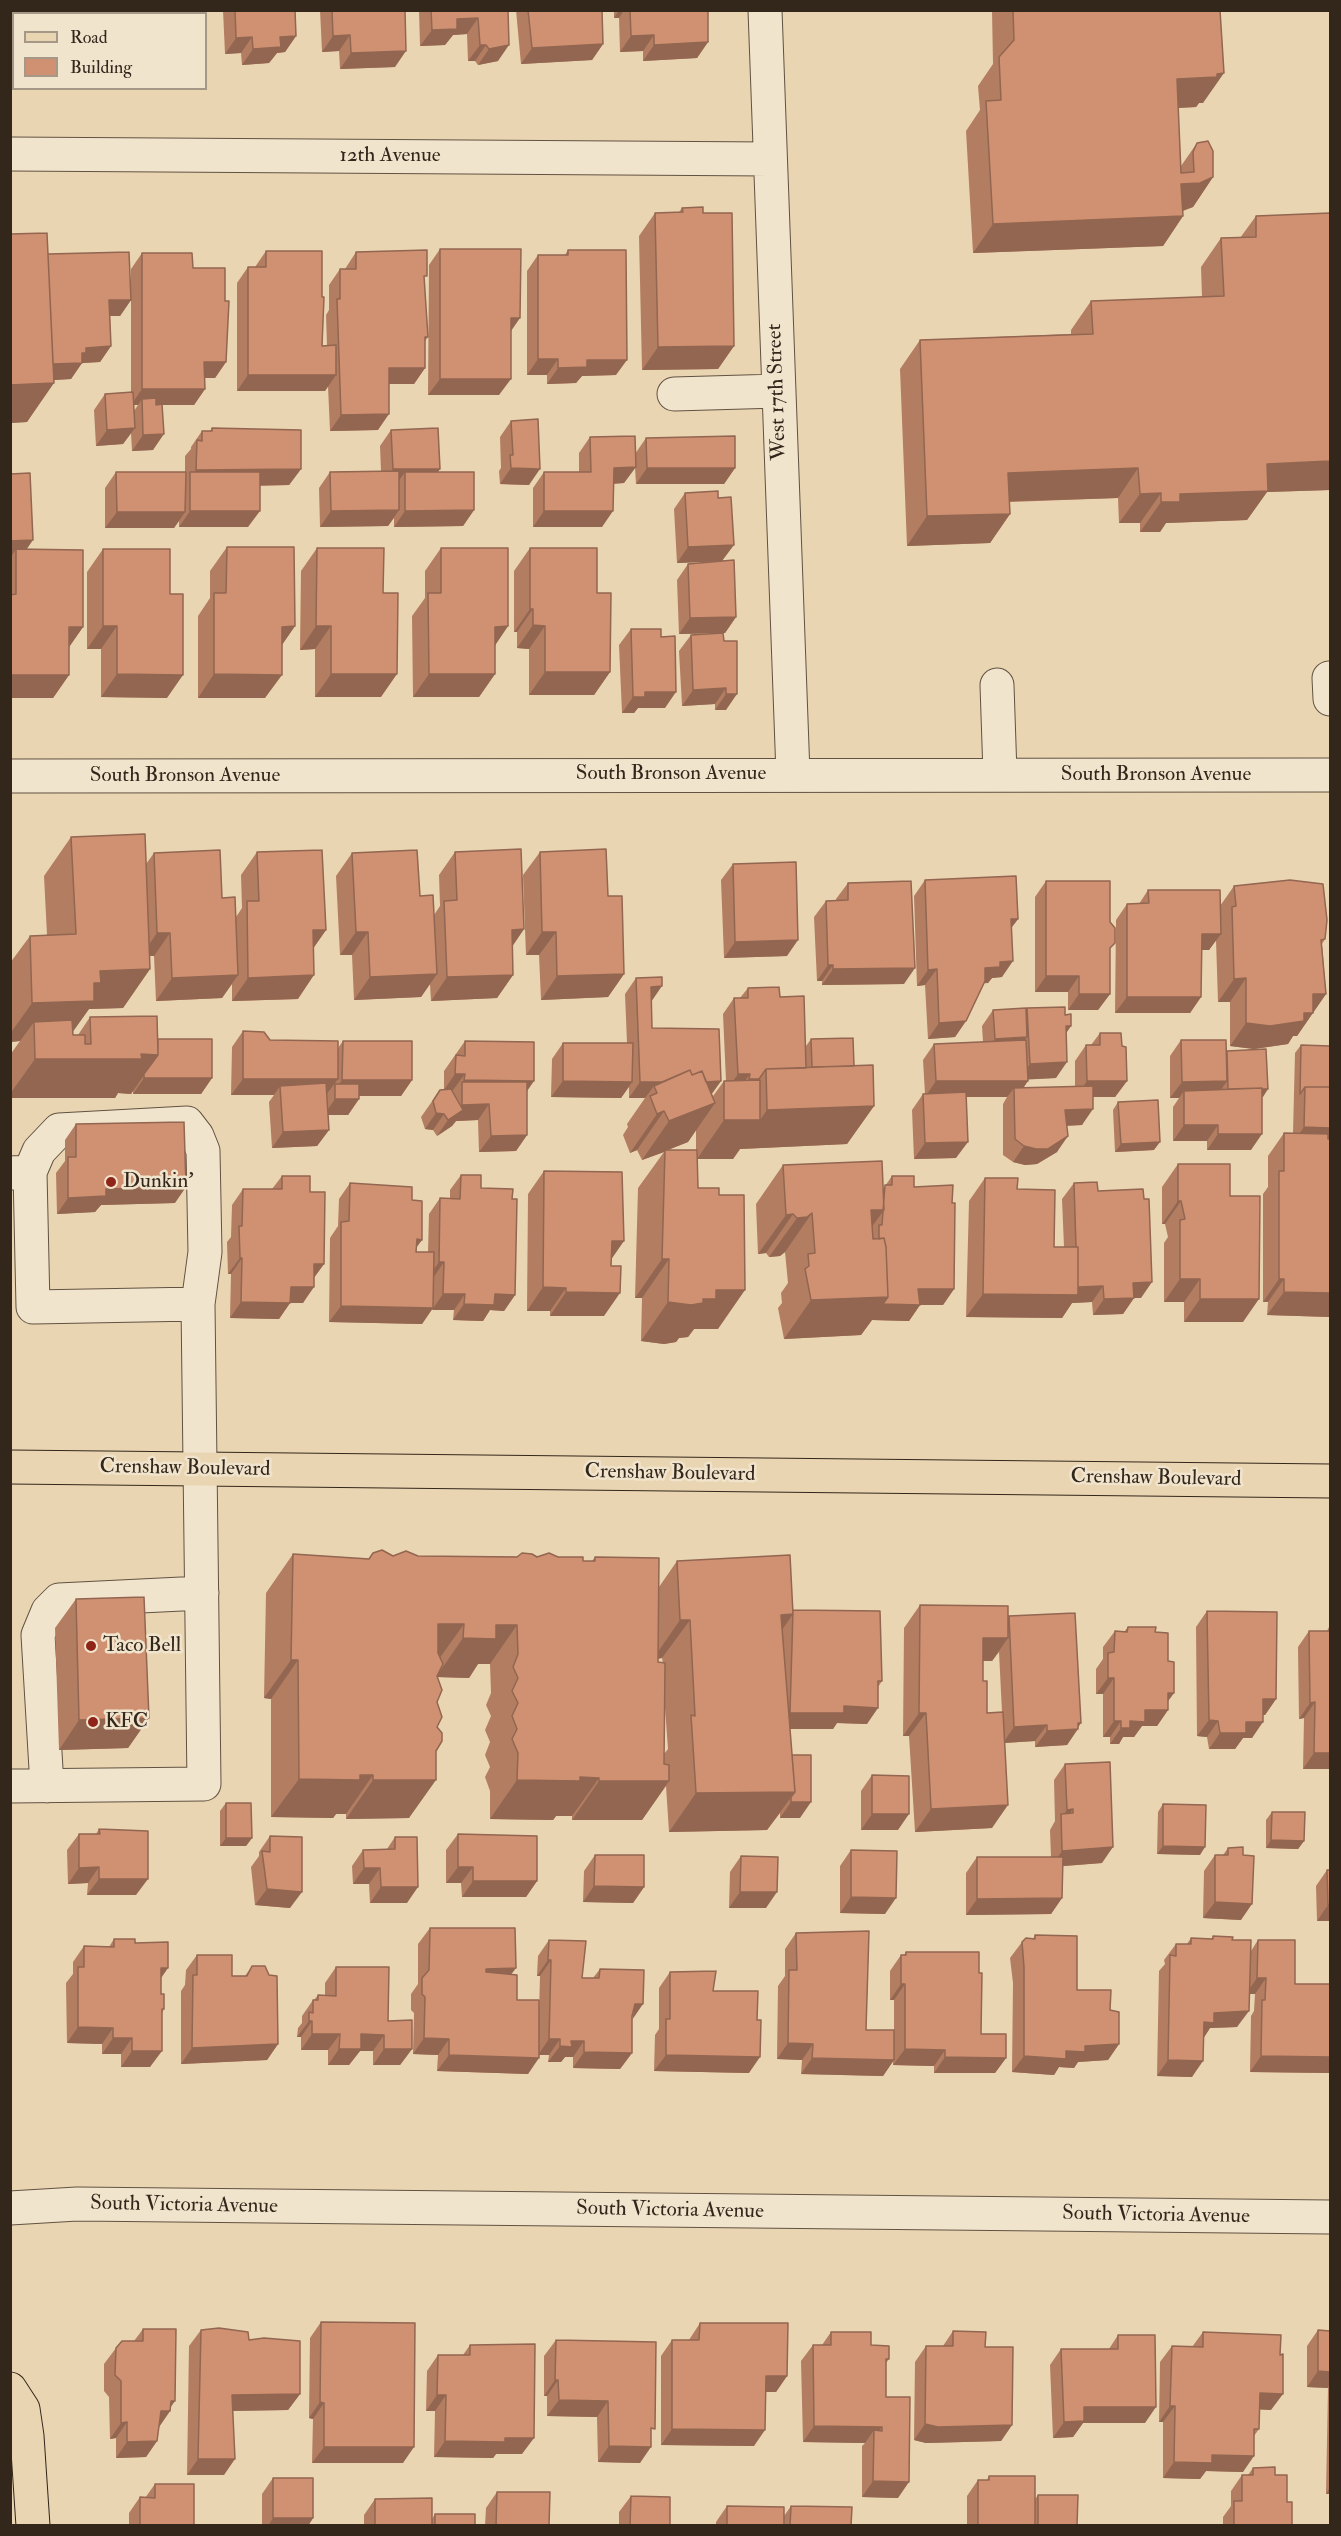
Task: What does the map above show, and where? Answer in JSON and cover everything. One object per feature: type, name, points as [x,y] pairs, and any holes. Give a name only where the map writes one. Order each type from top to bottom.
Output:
[{"type":"main road","name":"Crenshaw Boulevard","points":[[10,1467],[1330,1481]]},
{"type":"main road","points":[[10,2389],[23,2409],[33,2526]]},
{"type":"street","name":"West 17th Street","points":[[765,10],[793,774]]},
{"type":"street","name":"12th Avenue","points":[[10,154],[770,159]]},
{"type":"street","points":[[674,394],[778,391]]},
{"type":"street","points":[[997,685],[1000,774]]},
{"type":"street","name":"South Bronson Avenue","points":[[10,776],[1330,775]]},
{"type":"street","points":[[10,1786],[204,1784],[198,1304],[205,1252],[203,1150],[197,1136],[186,1123],[59,1130],[20,1173],[33,1307],[198,1304]]},
{"type":"street","points":[[47,1786],[38,1635],[48,1611],[59,1600],[202,1593]]},
{"type":"street","name":"South Victoria Avenue","points":[[10,2208],[77,2204],[1330,2217]]},
{"type":"building","points":[[10,10],[135,10],[135,12],[12,12],[12,25],[10,25]]},
{"type":"building","points":[[135,10],[205,10],[205,12],[135,12]]},
{"type":"building","points":[[235,10],[295,10],[296,36],[280,37],[281,47],[253,49],[252,37],[236,38]]},
{"type":"building","points":[[332,10],[405,10],[406,51],[351,53],[350,35],[333,36]]},
{"type":"building","points":[[431,10],[508,10],[509,45],[489,49],[486,45],[480,45],[478,18],[457,19],[457,29],[432,30]]},
{"type":"building","points":[[528,10],[602,10],[603,44],[532,48]]},
{"type":"building","points":[[630,10],[708,10],[708,42],[654,45],[654,35],[631,36]]},
{"type":"building","points":[[1013,10],[1220,10],[1224,73],[1217,74],[1217,77],[1177,79],[1181,173],[1194,172],[1193,152],[1197,143],[1208,141],[1213,151],[1213,177],[1200,183],[1181,184],[1183,216],[993,224],[986,101],[1001,100],[999,57],[1014,40]]},
{"type":"building","points":[[703,207],[703,213],[732,213],[734,346],[658,347],[655,213],[683,212],[682,208]]},
{"type":"building","points":[[1330,213],[1330,461],[1267,464],[1268,491],[1180,494],[1180,502],[1161,502],[1161,493],[1140,494],[1138,468],[1008,473],[1010,514],[927,516],[920,340],[1093,334],[1091,301],[1224,296],[1221,238],[1256,237],[1256,216]]},
{"type":"building","points":[[47,233],[54,383],[10,385],[10,234]]},
{"type":"building","points":[[440,249],[521,249],[520,318],[511,318],[511,379],[440,379]]},
{"type":"building","points":[[427,250],[427,276],[424,276],[428,337],[425,337],[425,368],[389,368],[389,414],[341,415],[337,299],[340,299],[340,269],[356,269],[356,252]]},
{"type":"building","points":[[568,250],[626,250],[627,360],[587,360],[587,367],[558,368],[558,359],[538,359],[538,255],[568,255]]},
{"type":"building","points":[[266,251],[322,251],[322,297],[324,297],[322,346],[336,345],[336,375],[248,375],[248,267],[266,267]]},
{"type":"building","points":[[129,252],[131,300],[109,300],[111,346],[86,348],[86,353],[82,353],[82,363],[53,364],[48,254]]},
{"type":"building","points":[[142,253],[192,253],[193,268],[225,268],[225,301],[229,301],[226,362],[204,362],[205,389],[142,389]]},
{"type":"building","points":[[133,392],[135,428],[107,430],[105,394]]},
{"type":"building","points":[[156,398],[156,405],[162,404],[164,434],[143,435],[142,399]]},
{"type":"building","points":[[538,419],[540,469],[511,468],[510,455],[513,455],[511,421]]},
{"type":"building","points":[[212,428],[301,430],[301,469],[196,470],[197,440],[202,441],[202,431],[212,431]]},
{"type":"building","points":[[438,428],[440,469],[393,469],[391,430]]},
{"type":"building","points":[[635,436],[636,467],[614,468],[613,511],[544,511],[544,472],[591,472],[590,437]]},
{"type":"building","points":[[735,436],[735,468],[647,468],[646,438]]},
{"type":"building","points":[[399,471],[399,510],[331,511],[330,472]]},
{"type":"building","points":[[116,472],[186,472],[185,512],[117,512]]},
{"type":"building","points":[[190,472],[260,472],[260,511],[190,511]]},
{"type":"building","points":[[405,472],[474,472],[474,510],[405,511]]},
{"type":"building","points":[[30,473],[33,540],[10,541],[10,474]]},
{"type":"building","points":[[718,491],[718,498],[731,497],[734,545],[688,547],[685,493]]},
{"type":"building","points":[[227,547],[294,547],[295,626],[282,627],[282,675],[214,674],[214,593],[226,593]]},
{"type":"building","points":[[317,548],[384,548],[383,593],[398,593],[397,674],[331,674],[331,626],[316,626]]},
{"type":"building","points":[[441,548],[508,548],[508,626],[495,627],[495,674],[429,674],[428,593],[441,593]]},
{"type":"building","points":[[530,548],[597,548],[597,593],[611,593],[610,672],[545,672],[545,626],[533,625],[533,609],[530,609]]},
{"type":"building","points":[[16,549],[83,550],[83,627],[69,627],[69,675],[10,675],[10,595],[16,594]]},
{"type":"building","points":[[103,549],[170,549],[170,594],[183,594],[183,675],[117,674],[117,626],[103,626]]},
{"type":"building","points":[[734,560],[736,617],[690,618],[688,564]]},
{"type":"building","points":[[631,629],[661,629],[661,637],[675,636],[676,692],[645,692],[645,697],[633,697]]},
{"type":"building","points":[[723,633],[724,641],[737,641],[737,694],[726,694],[726,688],[693,690],[691,635]]},
{"type":"building","points":[[145,834],[150,969],[100,971],[101,983],[94,983],[94,1001],[32,1003],[30,936],[76,934],[71,837]]},
{"type":"building","points":[[521,849],[524,929],[512,930],[513,975],[447,977],[444,901],[457,900],[455,852]]},
{"type":"building","points":[[606,849],[608,896],[622,896],[624,974],[557,976],[556,932],[542,932],[540,852]]},
{"type":"building","points":[[220,850],[222,898],[235,897],[238,975],[172,978],[170,933],[157,933],[154,853]]},
{"type":"building","points":[[322,850],[326,930],[313,930],[314,975],[248,978],[247,901],[259,901],[257,852]]},
{"type":"building","points":[[417,850],[420,896],[433,895],[437,974],[370,977],[368,932],[356,932],[352,853]]},
{"type":"building","points":[[796,862],[798,940],[735,942],[733,864]]},
{"type":"building","points":[[1016,876],[1018,919],[1011,919],[1013,961],[1000,962],[1000,967],[985,968],[985,981],[966,1021],[939,1023],[937,969],[928,970],[925,880]]},
{"type":"building","points":[[1290,880],[1323,884],[1327,920],[1325,939],[1321,940],[1326,994],[1313,994],[1313,1013],[1304,1013],[1304,1021],[1270,1026],[1246,1023],[1246,978],[1234,979],[1232,907],[1236,906],[1234,886]]},
{"type":"building","points":[[911,881],[915,968],[833,969],[833,965],[828,965],[826,901],[848,900],[848,883]]},
{"type":"building","points":[[1046,881],[1110,881],[1110,922],[1115,928],[1115,943],[1110,948],[1110,994],[1079,994],[1079,976],[1046,976]]},
{"type":"building","points":[[1148,890],[1220,890],[1221,934],[1202,934],[1201,997],[1127,997],[1127,904],[1149,903]]},
{"type":"building","points":[[662,977],[662,986],[651,987],[652,1028],[719,1029],[721,1081],[706,1082],[702,1071],[692,1075],[690,1070],[662,1082],[640,1082],[636,978]]},
{"type":"building","points":[[779,987],[780,997],[804,996],[806,1068],[766,1069],[759,1079],[749,1079],[750,1074],[738,1074],[734,998],[748,998],[748,988]]},
{"type":"building","points":[[1065,1007],[1065,1015],[1071,1014],[1071,1026],[1066,1026],[1067,1062],[1030,1064],[1027,1008]]},
{"type":"building","points":[[1026,1008],[1027,1037],[995,1039],[993,1010]]},
{"type":"building","points":[[157,1016],[158,1055],[141,1054],[142,1059],[35,1059],[34,1022],[72,1020],[73,1035],[85,1035],[85,1044],[91,1044],[90,1017]]},
{"type":"building","points":[[243,1031],[264,1032],[270,1040],[338,1041],[338,1079],[243,1079]]},
{"type":"building","points":[[1100,1033],[1121,1033],[1122,1046],[1126,1047],[1127,1081],[1087,1081],[1086,1045],[1100,1045]]},
{"type":"building","points":[[853,1038],[854,1066],[812,1067],[811,1039]]},
{"type":"building","points":[[158,1039],[212,1039],[212,1078],[144,1078],[144,1074],[158,1055]]},
{"type":"building","points":[[1026,1040],[1028,1081],[936,1081],[934,1044]]},
{"type":"building","points":[[1181,1040],[1226,1040],[1227,1081],[1182,1082]]},
{"type":"building","points":[[343,1041],[412,1041],[412,1080],[342,1080]]},
{"type":"building","points":[[465,1041],[534,1042],[534,1081],[464,1080],[465,1074],[455,1074],[456,1055],[465,1056]]},
{"type":"building","points":[[563,1043],[633,1043],[632,1082],[563,1081]]},
{"type":"building","points":[[1301,1045],[1330,1046],[1330,1087],[1305,1087],[1300,1094]]},
{"type":"building","points":[[1266,1049],[1268,1089],[1228,1089],[1227,1051]]},
{"type":"building","points":[[873,1065],[874,1106],[767,1110],[766,1069]]},
{"type":"building","points":[[690,1070],[692,1075],[702,1071],[715,1103],[669,1121],[664,1111],[657,1114],[650,1096],[657,1093],[654,1086]]},
{"type":"building","points":[[760,1080],[760,1120],[724,1120],[724,1081]]},
{"type":"building","points":[[462,1082],[527,1082],[527,1135],[491,1136],[489,1104],[462,1105]]},
{"type":"building","points":[[326,1083],[329,1130],[283,1132],[280,1086]]},
{"type":"building","points":[[335,1084],[359,1084],[359,1099],[335,1099]]},
{"type":"building","points":[[1093,1086],[1093,1109],[1065,1110],[1068,1136],[1048,1149],[1024,1146],[1015,1139],[1014,1088]]},
{"type":"building","points":[[1305,1087],[1330,1087],[1330,1128],[1304,1127]]},
{"type":"building","points":[[1262,1088],[1262,1134],[1218,1134],[1218,1125],[1184,1125],[1184,1091]]},
{"type":"building","points":[[451,1089],[463,1110],[448,1120],[444,1114],[436,1113],[433,1101],[440,1090]]},
{"type":"building","points":[[966,1092],[968,1142],[925,1143],[923,1094]]},
{"type":"building","points":[[1158,1100],[1160,1142],[1121,1144],[1118,1102]]},
{"type":"building","points":[[184,1122],[186,1187],[106,1189],[106,1196],[68,1198],[68,1157],[76,1157],[76,1124]]},
{"type":"building","points":[[1284,1133],[1328,1134],[1328,1139],[1330,1139],[1330,1293],[1284,1292],[1284,1279],[1279,1279],[1279,1171],[1284,1171]]},
{"type":"building","points":[[665,1150],[697,1150],[698,1188],[719,1188],[719,1195],[744,1195],[745,1290],[716,1290],[716,1299],[703,1299],[703,1303],[691,1305],[668,1302],[669,1259],[662,1259]]},
{"type":"building","points":[[882,1161],[884,1210],[871,1210],[873,1239],[884,1238],[886,1247],[888,1297],[811,1300],[805,1269],[809,1266],[808,1254],[815,1253],[812,1213],[807,1217],[797,1218],[793,1214],[786,1215],[783,1165]]},
{"type":"building","points":[[1178,1164],[1230,1164],[1230,1196],[1260,1196],[1259,1299],[1200,1299],[1200,1279],[1180,1279],[1180,1220],[1185,1219],[1181,1201],[1178,1201]]},
{"type":"building","points":[[544,1171],[622,1172],[624,1241],[612,1241],[611,1266],[621,1266],[620,1293],[566,1292],[566,1288],[543,1287]]},
{"type":"building","points":[[461,1175],[481,1175],[481,1188],[513,1189],[512,1199],[517,1199],[515,1295],[495,1294],[494,1305],[464,1304],[465,1294],[443,1294],[444,1262],[439,1262],[440,1198],[460,1199]]},
{"type":"building","points":[[282,1176],[310,1176],[310,1192],[325,1192],[324,1264],[314,1264],[314,1287],[291,1287],[290,1303],[241,1302],[242,1258],[240,1258],[239,1226],[242,1226],[243,1189],[282,1189]]},
{"type":"building","points":[[892,1176],[914,1176],[914,1187],[953,1185],[952,1203],[955,1203],[954,1289],[918,1289],[920,1305],[883,1304],[888,1297],[886,1247],[884,1238],[879,1239],[879,1225],[882,1225],[885,1185],[892,1185]]},
{"type":"building","points":[[985,1178],[1018,1178],[1017,1189],[1055,1190],[1054,1247],[1078,1247],[1078,1295],[983,1294]]},
{"type":"building","points":[[1097,1182],[1098,1191],[1143,1189],[1144,1199],[1149,1199],[1152,1282],[1133,1283],[1134,1298],[1104,1299],[1103,1286],[1078,1287],[1074,1183]]},
{"type":"building","points":[[350,1183],[412,1187],[412,1200],[422,1201],[422,1240],[417,1239],[416,1252],[434,1252],[433,1308],[341,1306],[341,1222],[349,1221]]},
{"type":"building","points":[[382,1550],[393,1556],[406,1551],[418,1556],[517,1557],[522,1553],[537,1557],[549,1553],[558,1557],[583,1557],[583,1561],[595,1561],[595,1557],[659,1558],[658,1662],[665,1663],[664,1764],[669,1765],[669,1781],[599,1781],[599,1778],[580,1777],[580,1781],[517,1780],[518,1753],[512,1739],[517,1729],[512,1716],[518,1703],[512,1691],[518,1678],[513,1667],[518,1654],[517,1625],[496,1625],[496,1639],[463,1638],[464,1624],[438,1624],[438,1653],[443,1664],[437,1676],[442,1690],[437,1702],[442,1717],[437,1727],[442,1733],[442,1741],[436,1751],[436,1780],[373,1780],[373,1775],[360,1775],[360,1780],[299,1779],[298,1660],[291,1660],[293,1554],[369,1559],[373,1553]]},
{"type":"building","points":[[790,1555],[793,1614],[781,1615],[795,1792],[696,1793],[691,1715],[695,1716],[690,1620],[680,1620],[677,1561]]},
{"type":"building","points":[[144,1597],[149,1718],[79,1720],[76,1599]]},
{"type":"building","points":[[920,1605],[1008,1606],[1008,1638],[983,1638],[983,1681],[987,1681],[987,1713],[1003,1712],[1008,1805],[931,1809],[926,1713],[919,1713]]},
{"type":"building","points":[[793,1610],[880,1611],[882,1681],[878,1681],[878,1708],[844,1706],[844,1713],[790,1713]]},
{"type":"building","points":[[1207,1611],[1277,1612],[1276,1699],[1263,1699],[1263,1722],[1246,1722],[1246,1733],[1220,1733],[1218,1721],[1209,1720]]},
{"type":"building","points":[[1075,1613],[1081,1723],[1078,1723],[1078,1729],[1047,1731],[1047,1725],[1014,1727],[1009,1616]]},
{"type":"building","points":[[1128,1627],[1156,1627],[1155,1632],[1168,1633],[1168,1661],[1174,1662],[1174,1693],[1168,1693],[1168,1710],[1145,1710],[1145,1722],[1130,1721],[1130,1728],[1121,1728],[1121,1721],[1114,1721],[1114,1678],[1108,1678],[1108,1653],[1114,1652],[1115,1631],[1127,1632]]},
{"type":"building","points":[[1309,1631],[1330,1631],[1330,1753],[1314,1753],[1315,1702],[1310,1703]]},
{"type":"building","points":[[792,1755],[811,1755],[811,1802],[791,1802],[791,1797],[795,1792]]},
{"type":"building","points":[[1110,1762],[1113,1847],[1062,1851],[1061,1814],[1073,1813],[1073,1809],[1067,1810],[1065,1764]]},
{"type":"building","points":[[872,1775],[909,1776],[909,1814],[872,1814]]},
{"type":"building","points":[[226,1803],[251,1803],[252,1838],[226,1838]]},
{"type":"building","points":[[1163,1804],[1206,1805],[1205,1847],[1163,1846]]},
{"type":"building","points":[[1272,1812],[1305,1812],[1304,1841],[1271,1840]]},
{"type":"building","points":[[99,1829],[148,1831],[148,1879],[99,1879],[99,1867],[79,1868],[79,1834],[100,1834]]},
{"type":"building","points":[[458,1834],[537,1836],[537,1881],[473,1881],[473,1867],[458,1867]]},
{"type":"building","points":[[270,1836],[302,1837],[302,1892],[267,1889],[262,1851],[270,1852]]},
{"type":"building","points":[[395,1837],[417,1837],[418,1887],[381,1887],[380,1868],[364,1868],[363,1850],[395,1849]]},
{"type":"building","points":[[1243,1847],[1243,1855],[1254,1856],[1252,1904],[1215,1902],[1215,1855],[1228,1855],[1228,1848]]},
{"type":"building","points":[[851,1850],[897,1851],[896,1898],[851,1897]]},
{"type":"building","points":[[595,1855],[644,1855],[644,1887],[594,1886]]},
{"type":"building","points":[[741,1856],[778,1857],[777,1892],[740,1892]]},
{"type":"building","points":[[977,1857],[1063,1857],[1062,1898],[977,1899]]},
{"type":"building","points":[[1327,1870],[1330,1870],[1330,1905],[1328,1905]]},
{"type":"building","points":[[430,1928],[515,1928],[516,1968],[486,1969],[486,1972],[517,1975],[517,2000],[539,2000],[539,2058],[449,2055],[449,2039],[424,2038],[425,1997],[422,1994],[422,1978],[429,1970]]},
{"type":"building","points":[[869,1931],[866,2030],[894,2030],[894,2060],[812,2058],[813,2044],[788,2043],[789,1970],[797,1970],[796,1933]]},
{"type":"building","points":[[1035,1935],[1077,1936],[1077,1990],[1111,1990],[1110,2010],[1119,2012],[1119,2044],[1085,2046],[1085,2052],[1066,2051],[1066,2059],[1024,2056],[1022,1942],[1026,1938],[1035,1939]]},
{"type":"building","points":[[1213,1936],[1233,1937],[1232,1940],[1251,1940],[1249,2011],[1214,2013],[1214,2023],[1204,2022],[1203,2061],[1168,2060],[1170,1955],[1176,1956],[1176,1944],[1191,1944],[1191,1938],[1213,1939]]},
{"type":"building","points":[[114,1939],[135,1939],[135,1943],[168,1942],[168,1968],[161,1968],[161,1994],[164,1994],[162,2051],[132,2051],[132,2038],[113,2038],[113,2028],[78,2027],[78,1967],[84,1967],[84,1946],[114,1947]]},
{"type":"building","points":[[549,1940],[586,1941],[582,1978],[599,1978],[600,1969],[644,1970],[643,2004],[635,2004],[632,2016],[632,2053],[584,2052],[584,2041],[571,2041],[572,2047],[560,2046],[560,2039],[549,2039],[551,1960],[548,1960]]},
{"type":"building","points":[[1258,1940],[1295,1940],[1295,1984],[1330,1984],[1330,2057],[1261,2056],[1262,2000],[1265,2000],[1266,1978],[1257,1978]]},
{"type":"building","points":[[906,1952],[979,1952],[979,1973],[982,1973],[981,2034],[1006,2034],[1006,2058],[945,2057],[945,2050],[905,2049],[905,1984],[901,1984],[901,1955],[906,1955]]},
{"type":"building","points":[[197,1955],[232,1955],[232,1976],[247,1976],[252,1966],[265,1966],[269,1975],[277,1976],[278,2044],[192,2048],[193,1975],[197,1975]]},
{"type":"building","points":[[336,1967],[389,1967],[388,2021],[412,2020],[412,2049],[384,2049],[384,2035],[361,2034],[361,2049],[339,2049],[340,2034],[312,2034],[309,2012],[313,2013],[313,2000],[318,2000],[318,1995],[336,1996]]},
{"type":"building","points":[[716,1971],[713,1991],[758,1991],[757,2020],[761,2020],[760,2057],[666,2055],[666,2019],[670,2019],[670,1972]]},
{"type":"building","points":[[321,2322],[415,2323],[414,2447],[324,2447],[324,2403],[320,2402]]},
{"type":"building","points":[[700,2323],[788,2323],[787,2376],[766,2376],[765,2430],[672,2429],[672,2340],[699,2340]]},
{"type":"building","points":[[219,2328],[248,2332],[249,2340],[264,2338],[300,2341],[300,2394],[232,2395],[235,2459],[198,2459],[201,2330]]},
{"type":"building","points":[[143,2329],[176,2329],[175,2401],[171,2401],[170,2411],[161,2411],[157,2441],[127,2442],[127,2422],[121,2423],[121,2381],[115,2375],[116,2348],[122,2341],[143,2341]]},
{"type":"building","points":[[1318,2330],[1330,2331],[1330,2372],[1318,2371]]},
{"type":"building","points":[[953,2331],[986,2332],[985,2347],[1013,2347],[1012,2425],[938,2427],[925,2424],[926,2346],[953,2346]]},
{"type":"building","points":[[831,2332],[871,2332],[871,2345],[889,2346],[889,2359],[886,2359],[886,2397],[910,2397],[909,2482],[873,2481],[874,2430],[882,2431],[882,2427],[814,2426],[813,2345],[831,2345]]},
{"type":"building","points":[[1203,2332],[1281,2335],[1283,2394],[1260,2393],[1259,2429],[1254,2429],[1254,2456],[1212,2455],[1212,2463],[1174,2462],[1175,2406],[1170,2406],[1172,2346],[1203,2347]]},
{"type":"building","points":[[1118,2335],[1155,2335],[1156,2407],[1084,2407],[1084,2421],[1064,2422],[1061,2349],[1118,2349]]},
{"type":"building","points":[[556,2340],[656,2342],[655,2429],[651,2428],[651,2447],[609,2446],[608,2401],[559,2400],[558,2380],[555,2380]]},
{"type":"building","points":[[535,2344],[534,2438],[505,2438],[505,2442],[445,2441],[446,2395],[437,2395],[438,2355],[470,2355],[470,2345]]},
{"type":"building","points":[[1275,2467],[1275,2475],[1287,2475],[1287,2502],[1292,2502],[1292,2526],[1234,2526],[1234,2501],[1242,2501],[1242,2475],[1253,2475],[1253,2468]]},
{"type":"building","points":[[989,2476],[1035,2476],[1035,2526],[978,2526],[978,2480],[989,2480]]},
{"type":"building","points":[[273,2478],[313,2478],[313,2518],[273,2518]]},
{"type":"building","points":[[155,2484],[194,2484],[194,2526],[140,2526],[140,2497],[155,2498]]},
{"type":"building","points":[[497,2492],[550,2492],[549,2526],[496,2526]]},
{"type":"building","points":[[1038,2495],[1078,2495],[1077,2526],[1038,2526]]},
{"type":"building","points":[[631,2496],[670,2497],[670,2526],[630,2526]]},
{"type":"building","points":[[432,2498],[432,2526],[375,2526],[375,2499]]},
{"type":"building","points":[[727,2506],[784,2507],[784,2526],[727,2526]]},
{"type":"building","points":[[791,2506],[852,2507],[851,2526],[790,2526]]},
{"type":"building","points":[[435,2514],[475,2514],[475,2526],[435,2526]]},
{"type":"place","name":"Dunkin'","points":[[111,1182]]},
{"type":"place","name":"Taco Bell","points":[[91,1646]]},
{"type":"place","name":"KFC","points":[[93,1722]]}]
